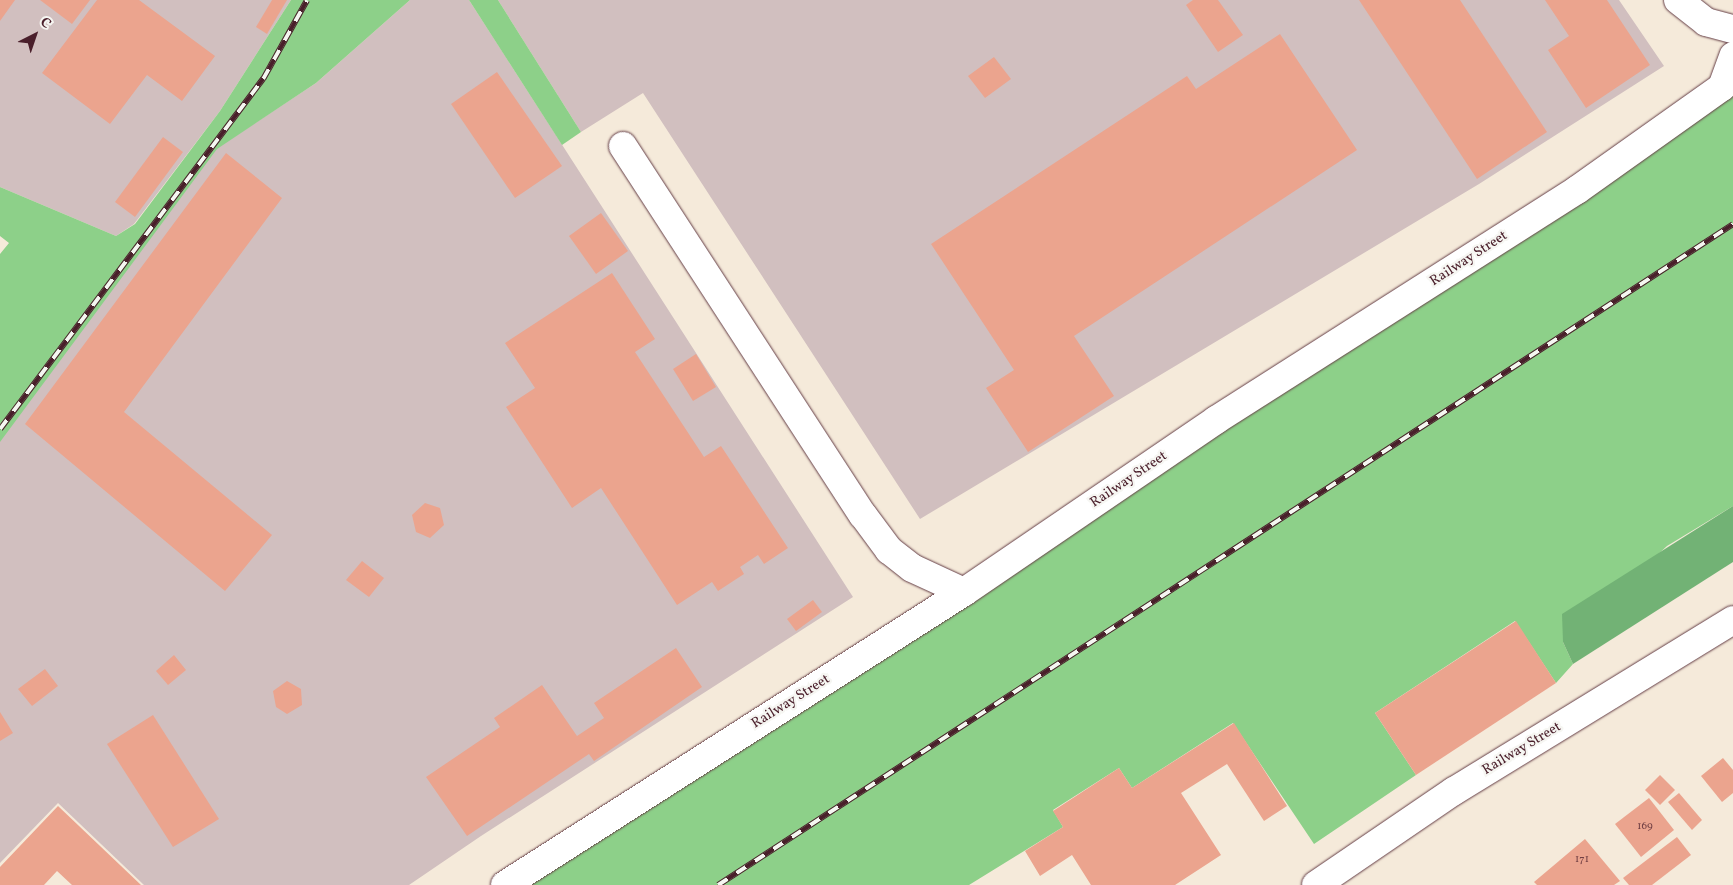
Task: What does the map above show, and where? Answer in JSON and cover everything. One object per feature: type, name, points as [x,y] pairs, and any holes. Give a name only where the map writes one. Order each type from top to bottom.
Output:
[{"type":"street","points":[[1678,0],[1706,22],[1733,29]]},
{"type":"street","name":"Railway Street","points":[[504,885],[964,592],[1216,420],[1585,184],[1722,87],[1733,56]]},
{"type":"street","points":[[623,146],[863,515],[889,550],[912,568],[964,592]]},
{"type":"street","name":"Railway Street","points":[[1316,885],[1454,791],[1733,620]]},
{"type":"shaded area","points":[[0,0],[291,0],[220,111],[134,224],[116,236],[0,187]]},
{"type":"shaded area","points":[[410,0],[469,0],[853,597],[481,836],[409,885],[144,885],[58,803],[0,863],[0,440],[217,148],[316,83]]},
{"type":"shaded area","points":[[498,0],[1619,0],[1664,66],[1479,184],[920,519],[643,93],[581,132]]},
{"type":"green space","points":[[291,0],[410,0],[316,83],[217,149],[0,442],[0,254],[9,243],[0,236],[0,187],[116,236],[135,224],[220,111]]},
{"type":"green space","points":[[469,0],[498,0],[581,132],[562,145]]},
{"type":"green space","points":[[1733,82],[1733,506],[1667,546],[1563,642],[1573,664],[1556,683],[1515,621],[1375,713],[1416,775],[1314,844],[1233,723],[1132,788],[1119,768],[1053,810],[1063,827],[969,885],[505,885]]},
{"type":"green space","points":[[1733,506],[1733,562],[1573,664],[1563,642],[1562,614]]},
{"type":"building","points":[[0,0],[15,0],[0,21]]},
{"type":"building","points":[[40,0],[90,0],[72,24]]},
{"type":"building","points":[[97,0],[139,0],[215,56],[182,101],[147,75],[110,124],[42,73]]},
{"type":"building","points":[[272,0],[287,0],[267,34],[256,27]]},
{"type":"building","points":[[1193,0],[1218,0],[1243,35],[1218,52],[1186,5]]},
{"type":"building","points":[[1359,0],[1460,0],[1547,132],[1477,179]]},
{"type":"building","points":[[1545,0],[1607,0],[1650,65],[1586,108],[1548,50],[1569,36]]},
{"type":"building","points":[[1280,34],[1357,150],[1074,336],[1114,396],[1028,452],[986,388],[1014,370],[931,244],[1187,76],[1196,89]]},
{"type":"building","points":[[994,57],[1011,79],[985,98],[968,76]]},
{"type":"building","points":[[497,72],[562,166],[515,198],[451,104]]},
{"type":"building","points":[[163,137],[183,152],[135,217],[115,202]]},
{"type":"building","points":[[226,153],[282,198],[124,412],[272,535],[225,591],[25,424]]},
{"type":"building","points":[[601,213],[628,251],[596,274],[569,236]]},
{"type":"building","points":[[612,273],[655,339],[635,352],[704,457],[721,446],[788,548],[764,564],[758,555],[740,567],[744,574],[718,591],[712,582],[677,605],[601,488],[572,508],[506,407],[535,388],[505,343]]},
{"type":"building","points":[[696,354],[716,387],[693,401],[673,369]]},
{"type":"building","points":[[425,503],[440,508],[444,525],[430,538],[416,532],[412,515]]},
{"type":"building","points":[[362,561],[384,578],[369,597],[346,580]]},
{"type":"building","points":[[813,600],[822,612],[796,631],[787,619]]},
{"type":"building","points":[[1516,621],[1556,683],[1416,775],[1375,713]]},
{"type":"building","points":[[676,648],[702,687],[594,761],[589,754],[467,836],[426,777],[500,727],[494,718],[542,685],[577,736],[604,718],[594,703]]},
{"type":"building","points":[[174,655],[186,670],[168,685],[156,671]]},
{"type":"building","points":[[45,669],[58,686],[32,706],[18,689]]},
{"type":"building","points":[[287,681],[301,689],[302,705],[287,714],[276,707],[273,691]]},
{"type":"building","points":[[0,712],[13,733],[0,741]]},
{"type":"building","points":[[153,715],[219,819],[173,847],[107,744]]},
{"type":"building","points":[[1234,723],[1287,806],[1264,821],[1227,764],[1181,793],[1221,855],[1175,885],[1091,885],[1072,855],[1040,876],[1025,851],[1063,827],[1053,811],[1119,768],[1132,788]]},
{"type":"building","points":[[1723,758],[1733,770],[1733,793],[1722,802],[1701,776]]},
{"type":"building","points":[[1660,775],[1675,790],[1660,805],[1645,790]]},
{"type":"building","points":[[1679,793],[1702,820],[1692,830],[1668,802]]},
{"type":"building","points":[[1649,798],[1674,830],[1641,857],[1615,824]]},
{"type":"building","points":[[58,806],[141,885],[72,885],[57,871],[44,885],[0,885],[0,867]]},
{"type":"building","points":[[1677,837],[1691,855],[1652,885],[1629,885],[1623,878]]},
{"type":"building","points":[[1585,839],[1620,881],[1614,885],[1537,885],[1534,882]]},
{"type":"railway","points":[[0,429],[263,79],[307,0]]},
{"type":"railway","points":[[718,885],[1733,224]]}]
